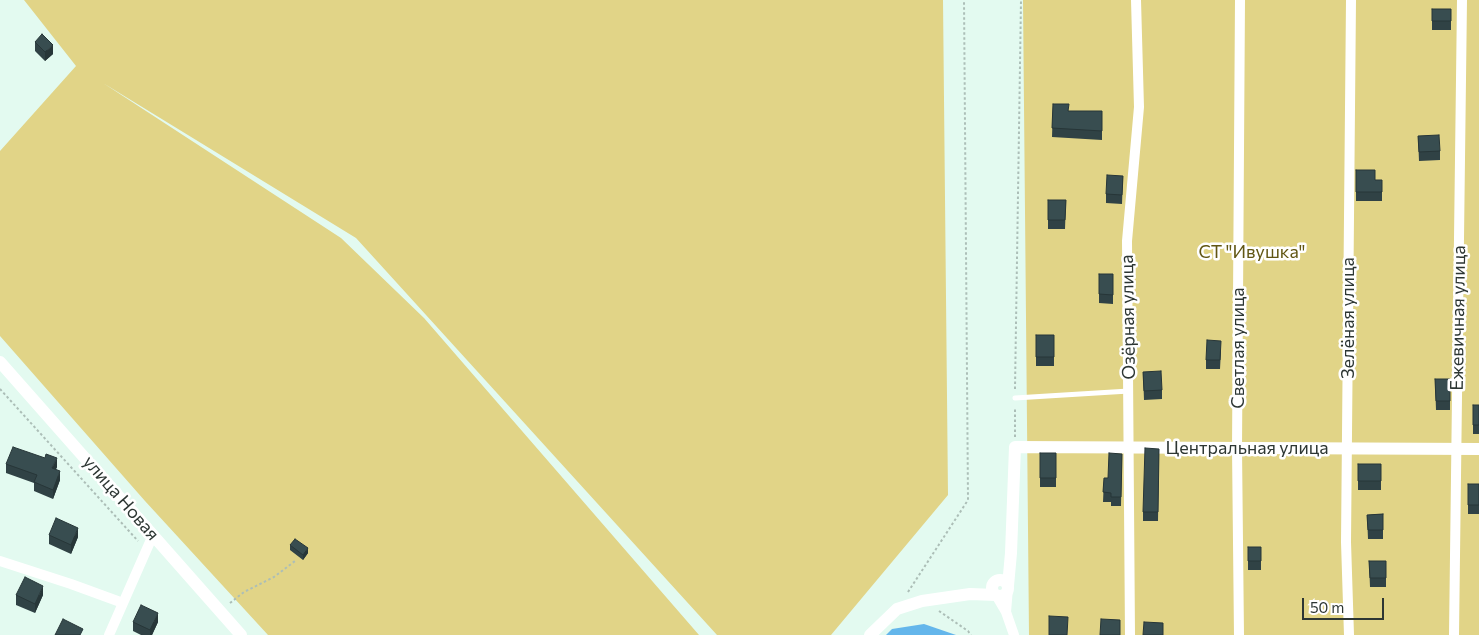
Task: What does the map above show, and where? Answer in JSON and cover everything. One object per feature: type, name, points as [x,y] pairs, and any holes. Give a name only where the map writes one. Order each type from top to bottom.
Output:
[{"type":"street","name":"Озёрная улица","points":[[1130,635],[1127,241],[1139,107],[1136,0]]},
{"type":"street","name":"Светлая улица","points":[[1239,635],[1237,448],[1240,0]]},
{"type":"street","name":"Зелёная улица","points":[[1349,635],[1346,542],[1351,0]]},
{"type":"street","name":"Ежевичная улица","points":[[1454,635],[1462,0]]},
{"type":"street","name":"улица Новая","points":[[0,362],[239,634]]},
{"type":"street","name":"Центральная улица","points":[[1015,447],[1479,449]]},
{"type":"street","points":[[1014,635],[1006,612],[1002,584],[1011,554],[1015,447]]},
{"type":"street","points":[[110,635],[153,535]]},
{"type":"street","points":[[0,561],[72,584],[123,604]]},
{"type":"street","points":[[870,635],[897,609],[922,601],[970,594],[1002,584]]},
{"type":"street","points":[[970,594],[1004,595],[1002,584]]},
{"type":"street","points":[[996,595],[1006,612]]},
{"type":"lane","points":[[1015,398],[1129,391]]},
{"type":"path","points":[[907,594],[968,500],[964,0]]},
{"type":"path","points":[[1015,447],[1021,0]]},
{"type":"path","points":[[0,389],[147,550]]},
{"type":"path","points":[[220,611],[244,592],[274,576],[295,561]]},
{"type":"path","points":[[922,601],[951,619],[971,635]]},
{"type":"green space","points":[[24,0],[943,0],[948,495],[831,635],[717,635],[356,238],[103,83],[341,238],[424,318],[699,635],[268,635],[145,501],[0,336],[0,151],[76,66]]},
{"type":"green space","name":"СТ \"Ивушка\"","points":[[1023,0],[1479,0],[1479,635],[1029,635]]},
{"type":"water","points":[[924,624],[956,635],[886,635],[892,629]]},
{"type":"building","points":[[1432,9],[1451,9],[1451,21],[1432,21]]},
{"type":"building","points":[[42,34],[53,45],[45,52],[35,42]]},
{"type":"building","points":[[1053,104],[1069,104],[1068,111],[1102,111],[1102,131],[1052,128]]},
{"type":"building","points":[[1439,135],[1440,151],[1419,152],[1418,136]]},
{"type":"building","points":[[1356,170],[1375,170],[1375,180],[1382,180],[1382,192],[1356,192]]},
{"type":"building","points":[[1107,175],[1123,176],[1122,195],[1106,194]]},
{"type":"building","points":[[1048,200],[1066,200],[1065,220],[1048,220]]},
{"type":"building","points":[[1099,274],[1113,274],[1113,295],[1099,294]]},
{"type":"building","points":[[1036,335],[1054,335],[1054,357],[1036,357]]},
{"type":"building","points":[[1207,340],[1221,341],[1220,360],[1206,360]]},
{"type":"building","points":[[1161,371],[1162,390],[1144,391],[1143,372]]},
{"type":"building","points":[[1435,379],[1450,379],[1450,401],[1436,401]]},
{"type":"building","points":[[1473,405],[1479,405],[1479,425],[1473,425]]},
{"type":"building","points":[[13,447],[45,458],[46,454],[57,458],[52,468],[60,471],[53,490],[34,482],[37,475],[6,464]]},
{"type":"building","points":[[1145,448],[1159,449],[1158,512],[1143,512]]},
{"type":"building","points":[[1040,453],[1056,453],[1056,478],[1040,478]]},
{"type":"building","points":[[1109,453],[1122,454],[1121,497],[1111,497],[1111,493],[1103,492],[1104,478],[1108,478]]},
{"type":"building","points":[[1358,464],[1381,464],[1381,481],[1358,481]]},
{"type":"building","points":[[1468,484],[1479,484],[1479,505],[1468,505]]},
{"type":"building","points":[[1383,514],[1383,530],[1368,530],[1367,515]]},
{"type":"building","points":[[56,518],[78,528],[71,545],[49,535]]},
{"type":"building","points":[[295,539],[308,548],[303,555],[290,545]]},
{"type":"building","points":[[1248,547],[1261,547],[1261,561],[1248,561]]},
{"type":"building","points":[[1369,561],[1386,561],[1386,578],[1370,578]]},
{"type":"building","points":[[25,577],[43,586],[35,604],[16,595]]},
{"type":"building","points":[[141,605],[158,613],[150,630],[133,622]]},
{"type":"building","points":[[1049,616],[1068,617],[1067,635],[1049,635]]},
{"type":"building","points":[[63,619],[83,629],[80,635],[55,635]]},
{"type":"building","points":[[1101,619],[1120,620],[1120,635],[1100,635]]},
{"type":"building","points":[[1144,622],[1163,623],[1163,635],[1143,635]]}]
